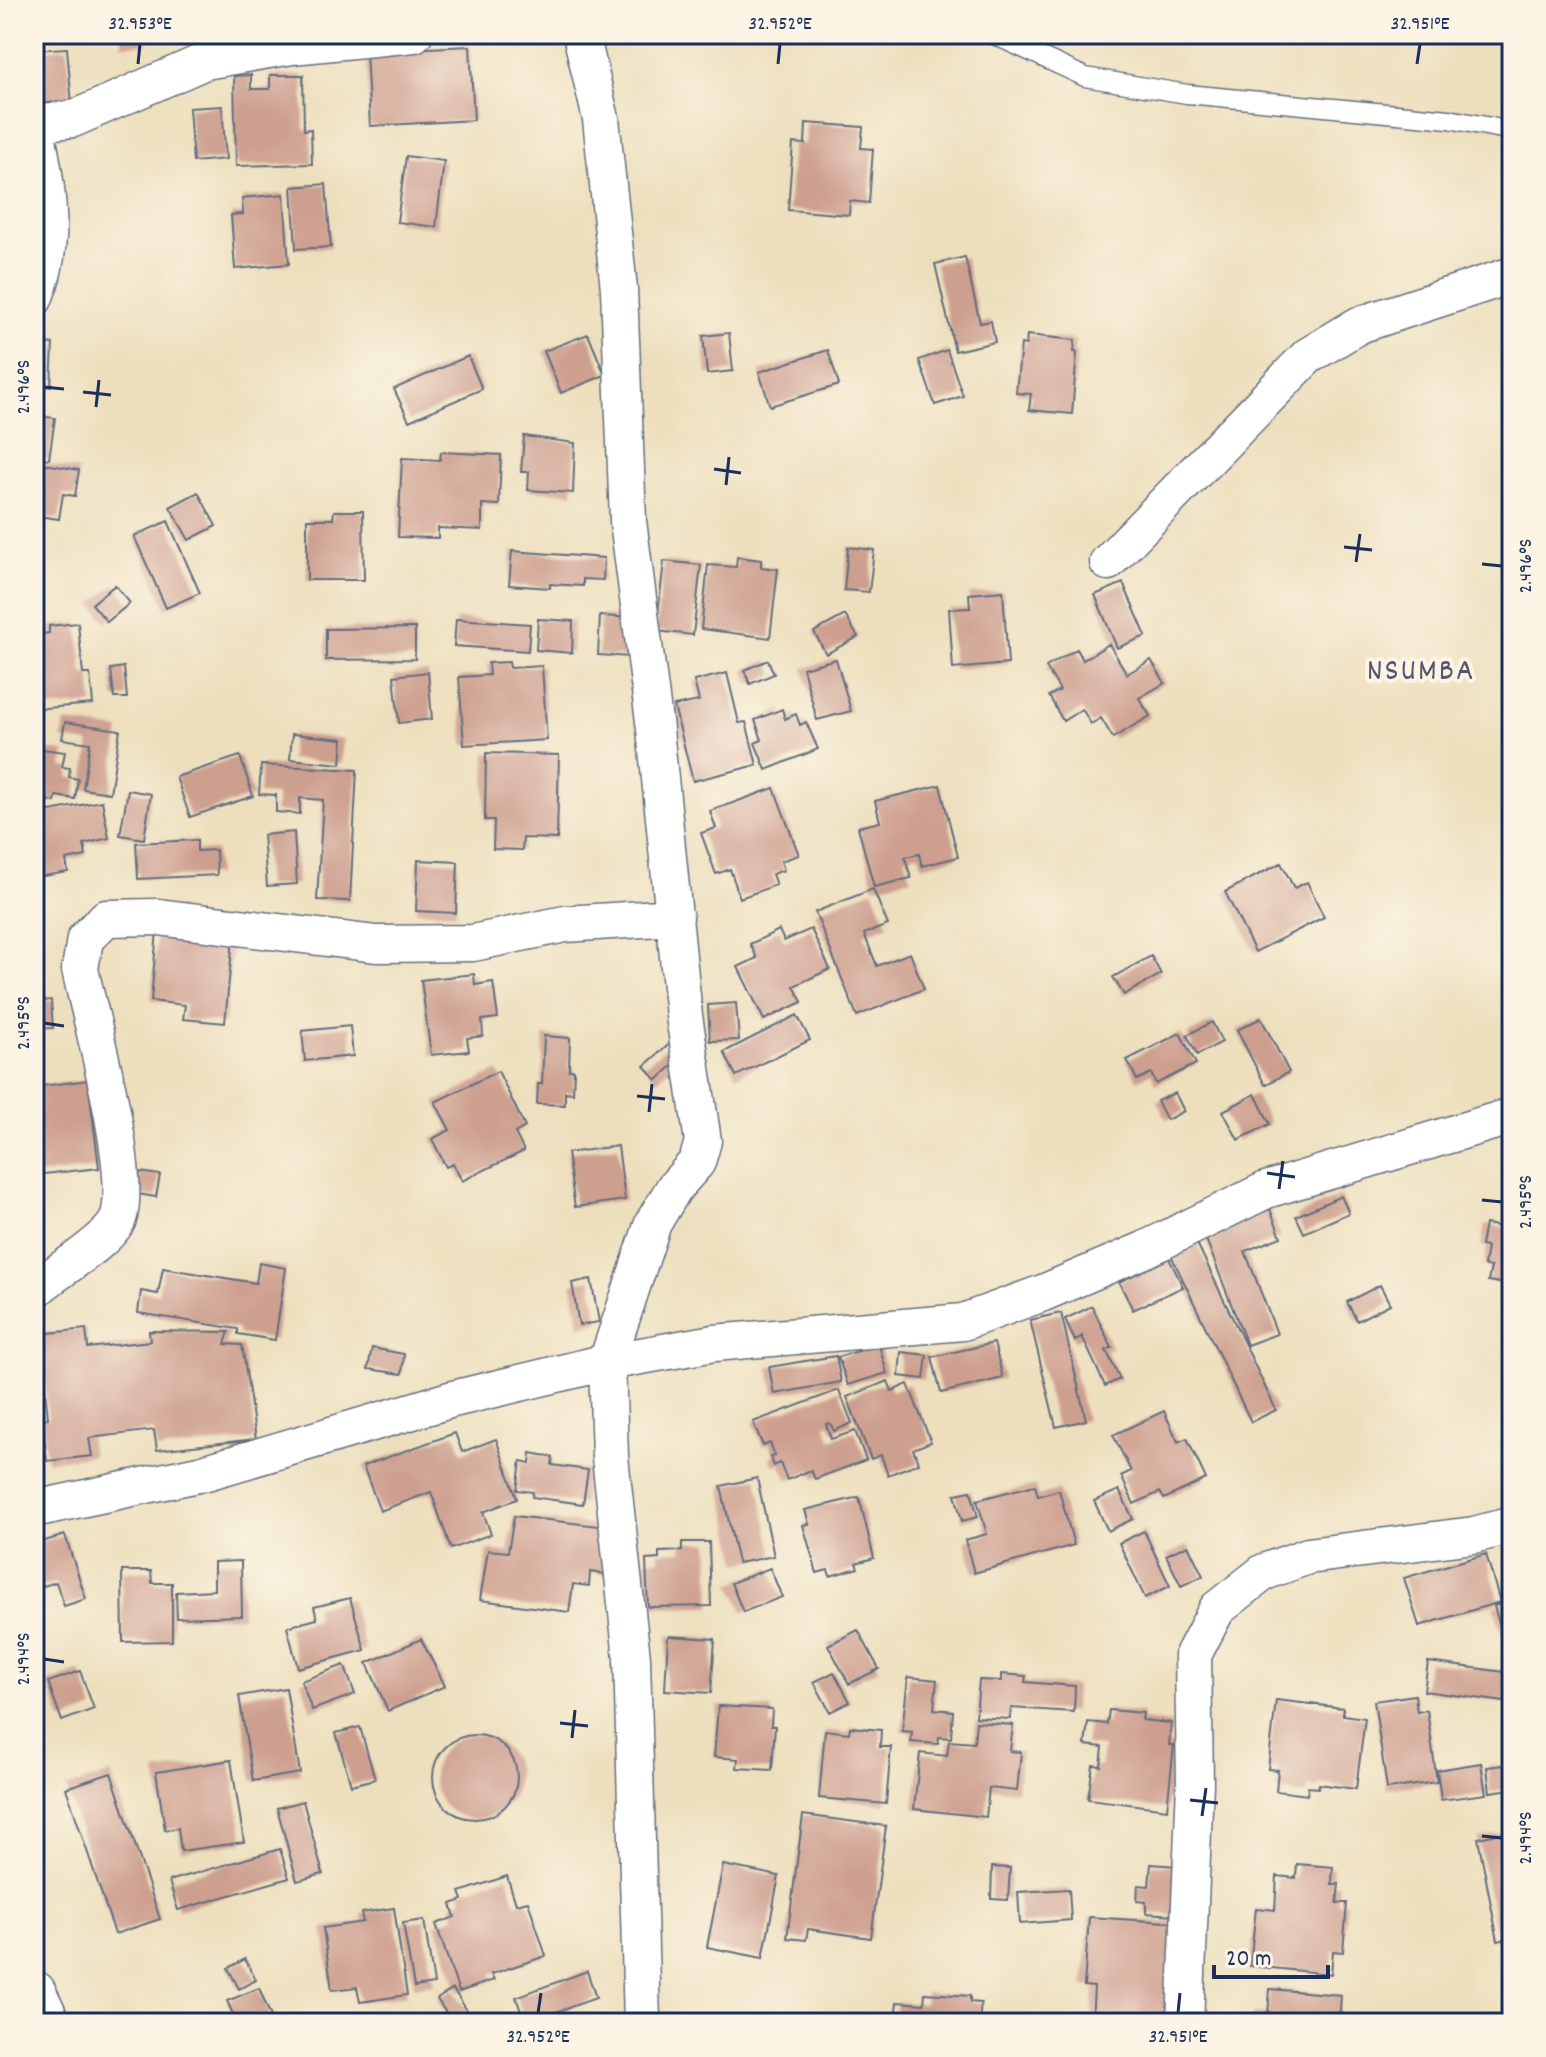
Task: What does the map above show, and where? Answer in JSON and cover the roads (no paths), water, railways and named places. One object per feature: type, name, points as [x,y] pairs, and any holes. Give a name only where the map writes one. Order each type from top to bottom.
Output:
[{"type":"main road","points":[[34,1993],[48,2023]]},
{"type":"street","points":[[34,299],[44,276],[50,209],[35,123],[82,116],[205,61],[292,46],[414,34]]},
{"type":"street","points":[[581,34],[601,119],[619,289],[628,521],[684,1016],[702,1115],[703,1141],[697,1162],[674,1188],[653,1223],[607,1362],[610,1457],[632,1658],[642,2023]]},
{"type":"street","points":[[1108,562],[1308,356],[1359,325],[1512,275]]},
{"type":"street","points":[[34,1291],[107,1233],[117,1219],[121,1166],[80,969],[85,939],[106,918],[158,917],[376,944],[473,943],[565,924],[675,917]]},
{"type":"street","points":[[34,1509],[203,1473],[453,1399],[607,1362],[714,1343],[963,1322],[1043,1293],[1144,1250],[1266,1190],[1512,1116]]},
{"type":"street","points":[[1185,2023],[1195,1783],[1193,1655],[1217,1609],[1264,1572],[1308,1556],[1474,1535],[1512,1525]]},
{"type":"lane","points":[[992,34],[1085,77],[1187,94],[1449,119],[1512,131]]},
{"type":"district","name":"NSUMBA","points":[[1421,668]]}]
